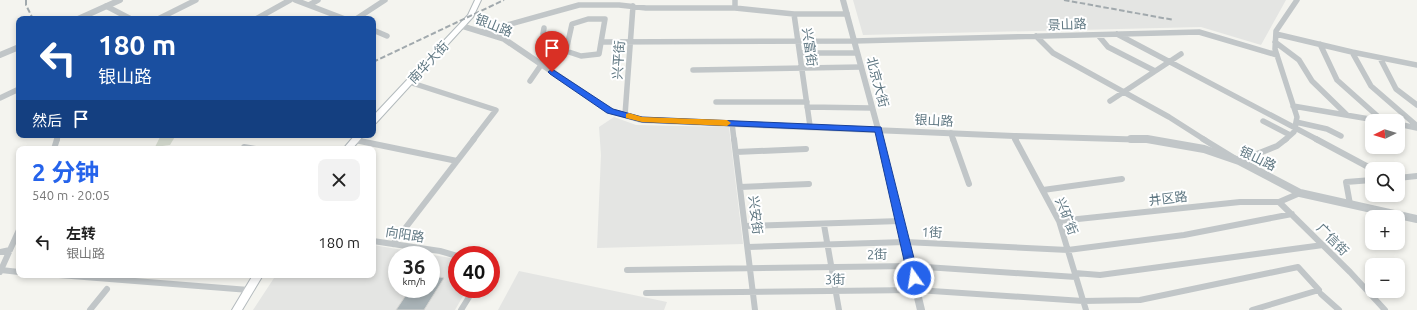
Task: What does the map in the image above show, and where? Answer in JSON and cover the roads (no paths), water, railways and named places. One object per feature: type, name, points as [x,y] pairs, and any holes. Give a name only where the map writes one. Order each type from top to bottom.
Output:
[{"type":"main road","name":"南华大街","points":[[376,118],[471,16],[478,0]]},
{"type":"main road","points":[[350,146],[357,138]]},
{"type":"main road","points":[[237,310],[256,278]]},
{"type":"street","points":[[84,16],[120,0]]},
{"type":"street","points":[[164,16],[196,0]]},
{"type":"street","points":[[261,16],[290,0]]},
{"type":"street","points":[[295,0],[337,16]]},
{"type":"street","points":[[309,5],[318,0]]},
{"type":"street","points":[[360,16],[384,0]]},
{"type":"street","points":[[735,0],[735,8]]},
{"type":"street","name":"北京大街","points":[[843,0],[878,129],[922,310]]},
{"type":"street","points":[[1036,36],[1053,53],[1169,117],[1239,161],[1277,146],[1294,132],[1297,117],[1277,55],[1275,42],[1276,31],[1297,0]]},
{"type":"street","name":"兴富街","points":[[482,32],[578,5],[735,8],[794,14],[810,126]]},
{"type":"street","points":[[106,6],[125,16]]},
{"type":"street","name":"兴平街","points":[[625,115],[633,6]]},
{"type":"street","points":[[794,14],[847,14]]},
{"type":"street","points":[[530,81],[541,65],[566,50],[572,24],[588,19],[604,19],[599,54],[586,56],[575,56],[566,50],[543,34],[544,28]]},
{"type":"street","name":"银山路","points":[[462,26],[504,39],[610,111],[642,120],[810,126],[1014,136],[1147,139],[1204,150],[1239,161],[1300,193],[1417,219]]},
{"type":"street","points":[[376,31],[387,36]]},
{"type":"street","name":"景山路","points":[[601,42],[798,40],[854,41],[1199,32],[1277,55]]},
{"type":"street","points":[[1117,34],[1169,62],[1295,124],[1365,165]]},
{"type":"street","points":[[1276,34],[1416,66]]},
{"type":"street","points":[[1098,35],[1108,46],[1155,72]]},
{"type":"street","points":[[1275,42],[1299,60],[1312,81],[1347,115]]},
{"type":"street","points":[[1320,44],[1338,80],[1374,114]]},
{"type":"street","points":[[0,55],[16,48]]},
{"type":"street","points":[[1352,52],[1371,86],[1417,127]]},
{"type":"street","points":[[800,53],[857,53]]},
{"type":"street","points":[[1110,101],[1181,54]]},
{"type":"street","points":[[1380,58],[1396,89],[1417,105]]},
{"type":"street","points":[[693,70],[862,67]]},
{"type":"street","points":[[393,244],[496,110],[409,82]]},
{"type":"street","points":[[0,98],[16,90]]},
{"type":"street","points":[[716,102],[872,108]]},
{"type":"street","points":[[1293,106],[1365,118]]},
{"type":"street","points":[[1263,121],[1290,135]]},
{"type":"street","name":"兴安街","points":[[732,123],[755,310]]},
{"type":"street","points":[[1295,124],[1327,129],[1341,136]]},
{"type":"street","points":[[1405,125],[1417,127]]},
{"type":"street","points":[[951,133],[969,184]]},
{"type":"street","name":"兴矿街","points":[[1014,136],[1059,221],[1086,310]]},
{"type":"street","points":[[357,138],[457,161]]},
{"type":"street","points":[[736,152],[806,150]]},
{"type":"street","points":[[1405,177],[1417,176]]},
{"type":"street","points":[[1043,190],[1122,178]]},
{"type":"street","points":[[1350,204],[1346,182],[1365,181]]},
{"type":"street","points":[[740,187],[809,184]]},
{"type":"street","points":[[1279,202],[1300,193]]},
{"type":"street","name":"井区路","points":[[1059,221],[1240,202],[1279,202]]},
{"type":"street","name":"广信街","points":[[1279,202],[1323,245],[1385,310]]},
{"type":"street","name":"1街","points":[[748,247],[905,242],[1068,250],[1184,235],[1292,214]]},
{"type":"street","points":[[745,226],[824,225],[900,221]]},
{"type":"street","points":[[824,225],[839,310]]},
{"type":"street","points":[[16,237],[0,271],[16,272]]},
{"type":"street","name":"向阳路","points":[[376,241],[448,253]]},
{"type":"street","name":"2街","points":[[627,270],[911,266],[1100,275],[1323,245]]},
{"type":"street","points":[[0,252],[10,250]]},
{"type":"street","name":"3街","points":[[646,293],[917,290],[1083,301],[1140,300],[1298,267],[1319,290],[1252,310]]},
{"type":"street","points":[[97,278],[249,290]]},
{"type":"street","points":[[90,310],[107,289]]},
{"type":"street","points":[[1321,294],[1339,310]]},
{"type":"street","points":[[461,310],[468,298]]},
{"type":"railway","points":[[26,0],[26,5],[32,16]]},
{"type":"railway","points":[[376,61],[504,0]]},
{"type":"railway","points":[[1064,0],[1174,20]]}]
